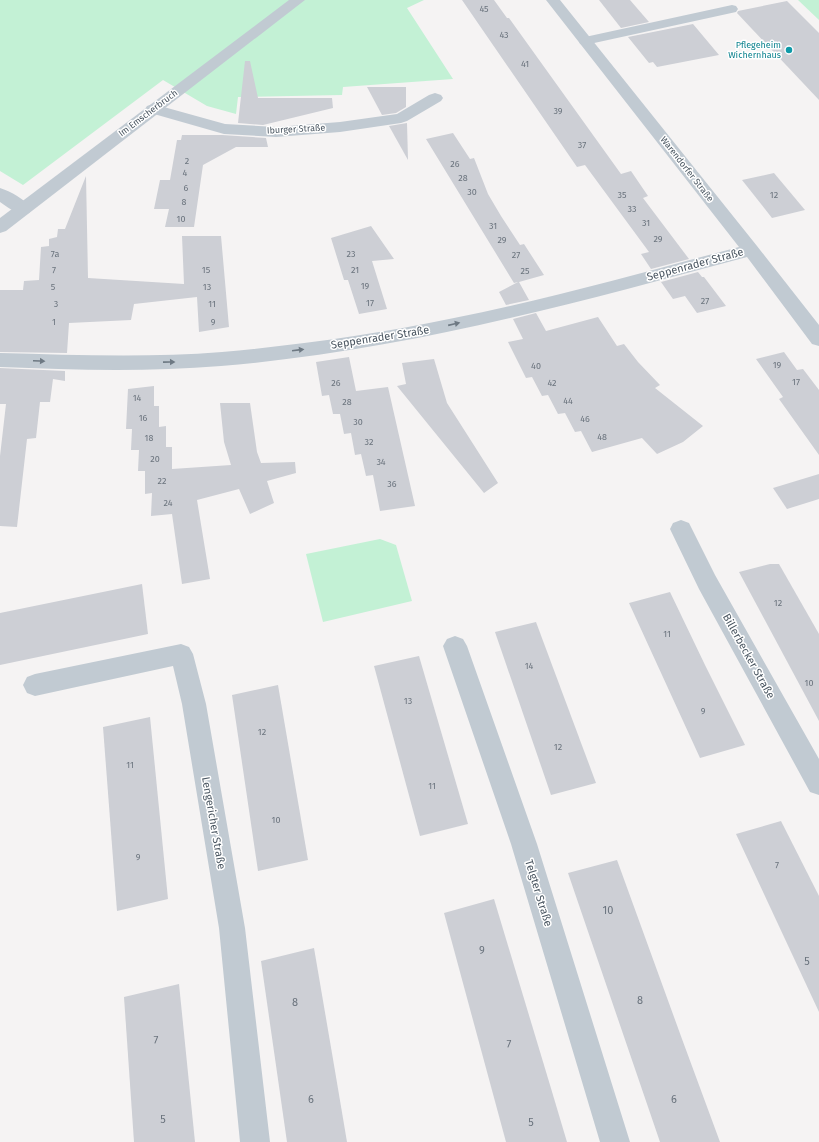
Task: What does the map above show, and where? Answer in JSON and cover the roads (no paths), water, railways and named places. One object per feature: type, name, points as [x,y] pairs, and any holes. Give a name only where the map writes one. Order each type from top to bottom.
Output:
[{"type":"street","name":"Im Emscherbruch","points":[[0,227],[298,0]]},
{"type":"street","name":"Warendorfer Straße","points":[[553,0],[751,250],[819,339]]},
{"type":"street","name":"Iburger Straße","points":[[153,109],[224,129],[276,132],[340,127],[401,118],[435,98]]},
{"type":"street","points":[[0,194],[23,209]]},
{"type":"street","name":"Seppenrader Straße","points":[[0,360],[92,363],[177,362],[356,343],[437,328],[529,308],[751,250]]},
{"type":"street","name":"Billerbecker Straße","points":[[681,529],[707,582],[819,783]]},
{"type":"street","name":"Telgter Straße","points":[[455,646],[524,844],[615,1142]]},
{"type":"street","name":"Lengericher Straße","points":[[35,685],[182,654],[194,704],[232,928],[255,1142]]},
{"type":"lane","points":[[585,41],[732,9]]},
{"type":"place","name":"Pflegeheim Wichernhaus","points":[[789,50]]}]
